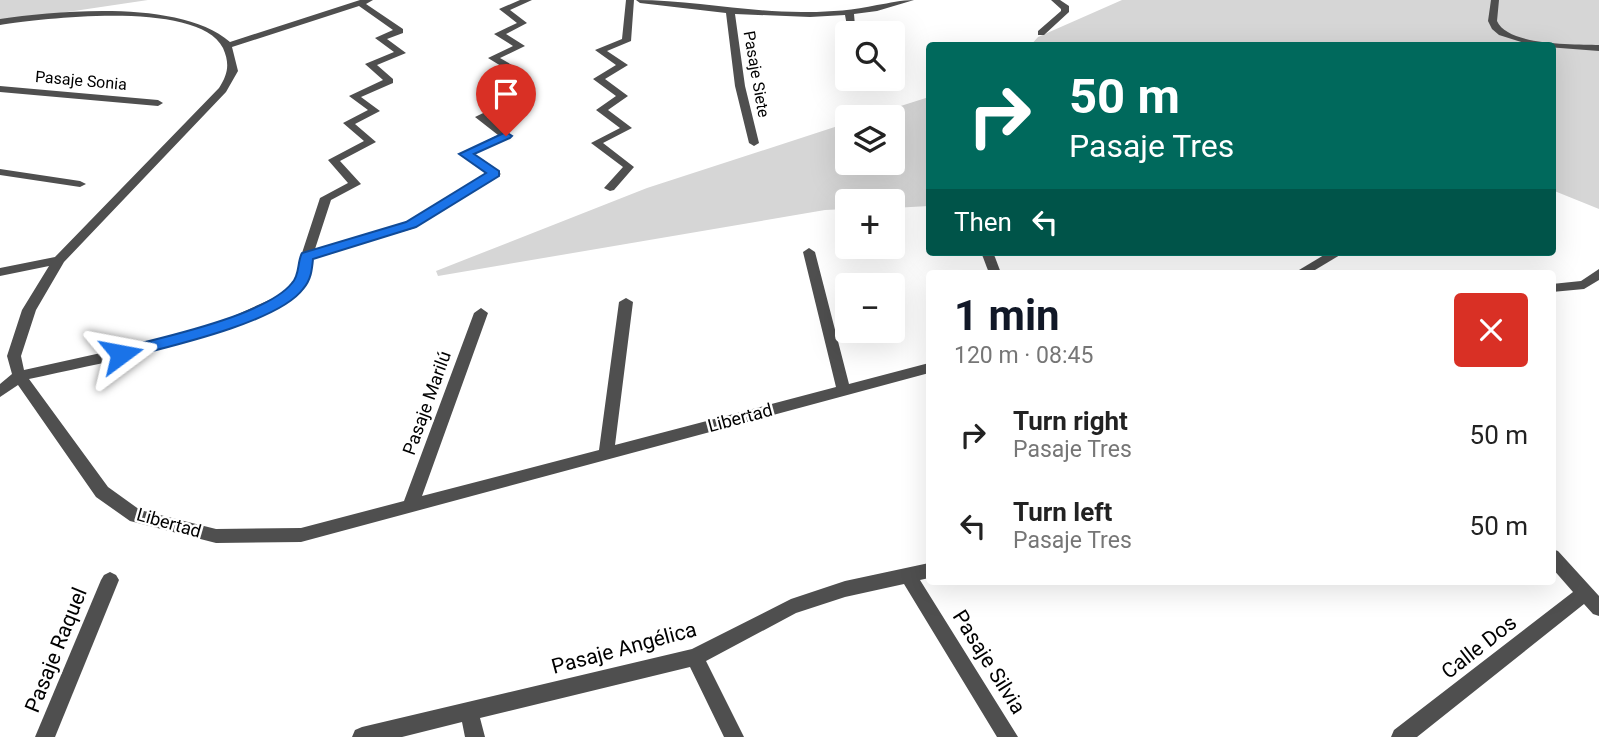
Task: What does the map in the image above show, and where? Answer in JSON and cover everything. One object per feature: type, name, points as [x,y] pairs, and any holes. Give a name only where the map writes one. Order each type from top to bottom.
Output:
[{"type":"street","points":[[334,0],[345,8]]},
{"type":"street","points":[[307,256],[411,225],[495,174],[466,154],[506,136],[480,117],[513,102],[489,85],[519,72],[493,58],[520,46],[499,34],[523,23],[503,9],[528,0]]},
{"type":"street","points":[[610,188],[629,167],[596,143],[627,128],[601,110],[623,96],[598,79],[623,65],[600,50],[626,41],[630,0]]},
{"type":"street","points":[[640,0],[766,15],[849,11],[910,0]]},
{"type":"street","points":[[1041,33],[1065,12],[1066,8],[1055,0]]},
{"type":"street","points":[[1495,0],[1491,13],[1497,30],[1533,42]]},
{"type":"street","points":[[0,22],[77,12],[151,12],[185,19],[211,29],[229,45],[365,1],[400,31],[380,38],[401,52],[370,64],[390,81],[354,96],[374,111],[348,123],[371,142],[333,160],[355,184],[326,198],[307,256],[304,276],[297,288],[283,299],[245,318],[146,348],[19,376],[0,392]]},
{"type":"street","points":[[713,9],[742,2]]},
{"type":"street","name":"Pasaje Siete","points":[[730,10],[740,86],[754,143]]},
{"type":"street","points":[[849,11],[850,21]]},
{"type":"street","name":"Libertad","points":[[229,45],[233,71],[223,90],[59,260],[29,310],[14,356],[19,376],[102,492],[136,516],[216,536],[301,535],[926,369]]},
{"type":"street","points":[[1556,46],[1599,48]]},
{"type":"street","name":"Pasaje Sonia","points":[[0,89],[159,103]]},
{"type":"street","points":[[0,172],[80,184]]},
{"type":"street","points":[[808,252],[844,391]]},
{"type":"street","points":[[1306,270],[1332,256]]},
{"type":"street","points":[[0,272],[59,260]]},
{"type":"street","points":[[1556,288],[1584,285],[1599,273]]},
{"type":"street","points":[[606,454],[626,302]]},
{"type":"street","name":"Pasaje Marilú","points":[[410,506],[481,313]]},
{"type":"street","points":[[0,351],[16,347]]},
{"type":"street","points":[[1556,560],[1599,608]]},
{"type":"street","name":"Pasaje Angélica","points":[[362,737],[695,657],[791,607],[845,589],[926,572]]},
{"type":"street","name":"Pasaje Silvia","points":[[908,576],[1008,737]]},
{"type":"street","name":"Pasaje Raquel","points":[[45,737],[110,580]]},
{"type":"street","name":"Calle Dos","points":[[1401,737],[1585,593]]},
{"type":"street","points":[[695,657],[734,737]]},
{"type":"street","points":[[469,711],[475,737]]},
{"type":"shaded area","points":[[0,0],[148,0],[0,22]]},
{"type":"shaded area","points":[[1122,0],[1599,0],[1599,209],[1556,192],[1556,42],[1034,42],[1038,37]]},
{"type":"shaded area","points":[[926,98],[926,206],[905,207],[905,189],[835,189],[835,210],[438,276],[436,271],[647,188],[835,127],[835,175],[905,175],[904,105]]},
{"type":"route","points":[[121,354],[220,327],[264,310],[297,288],[304,276],[307,256],[411,225],[495,174],[466,154],[506,136]]}]
